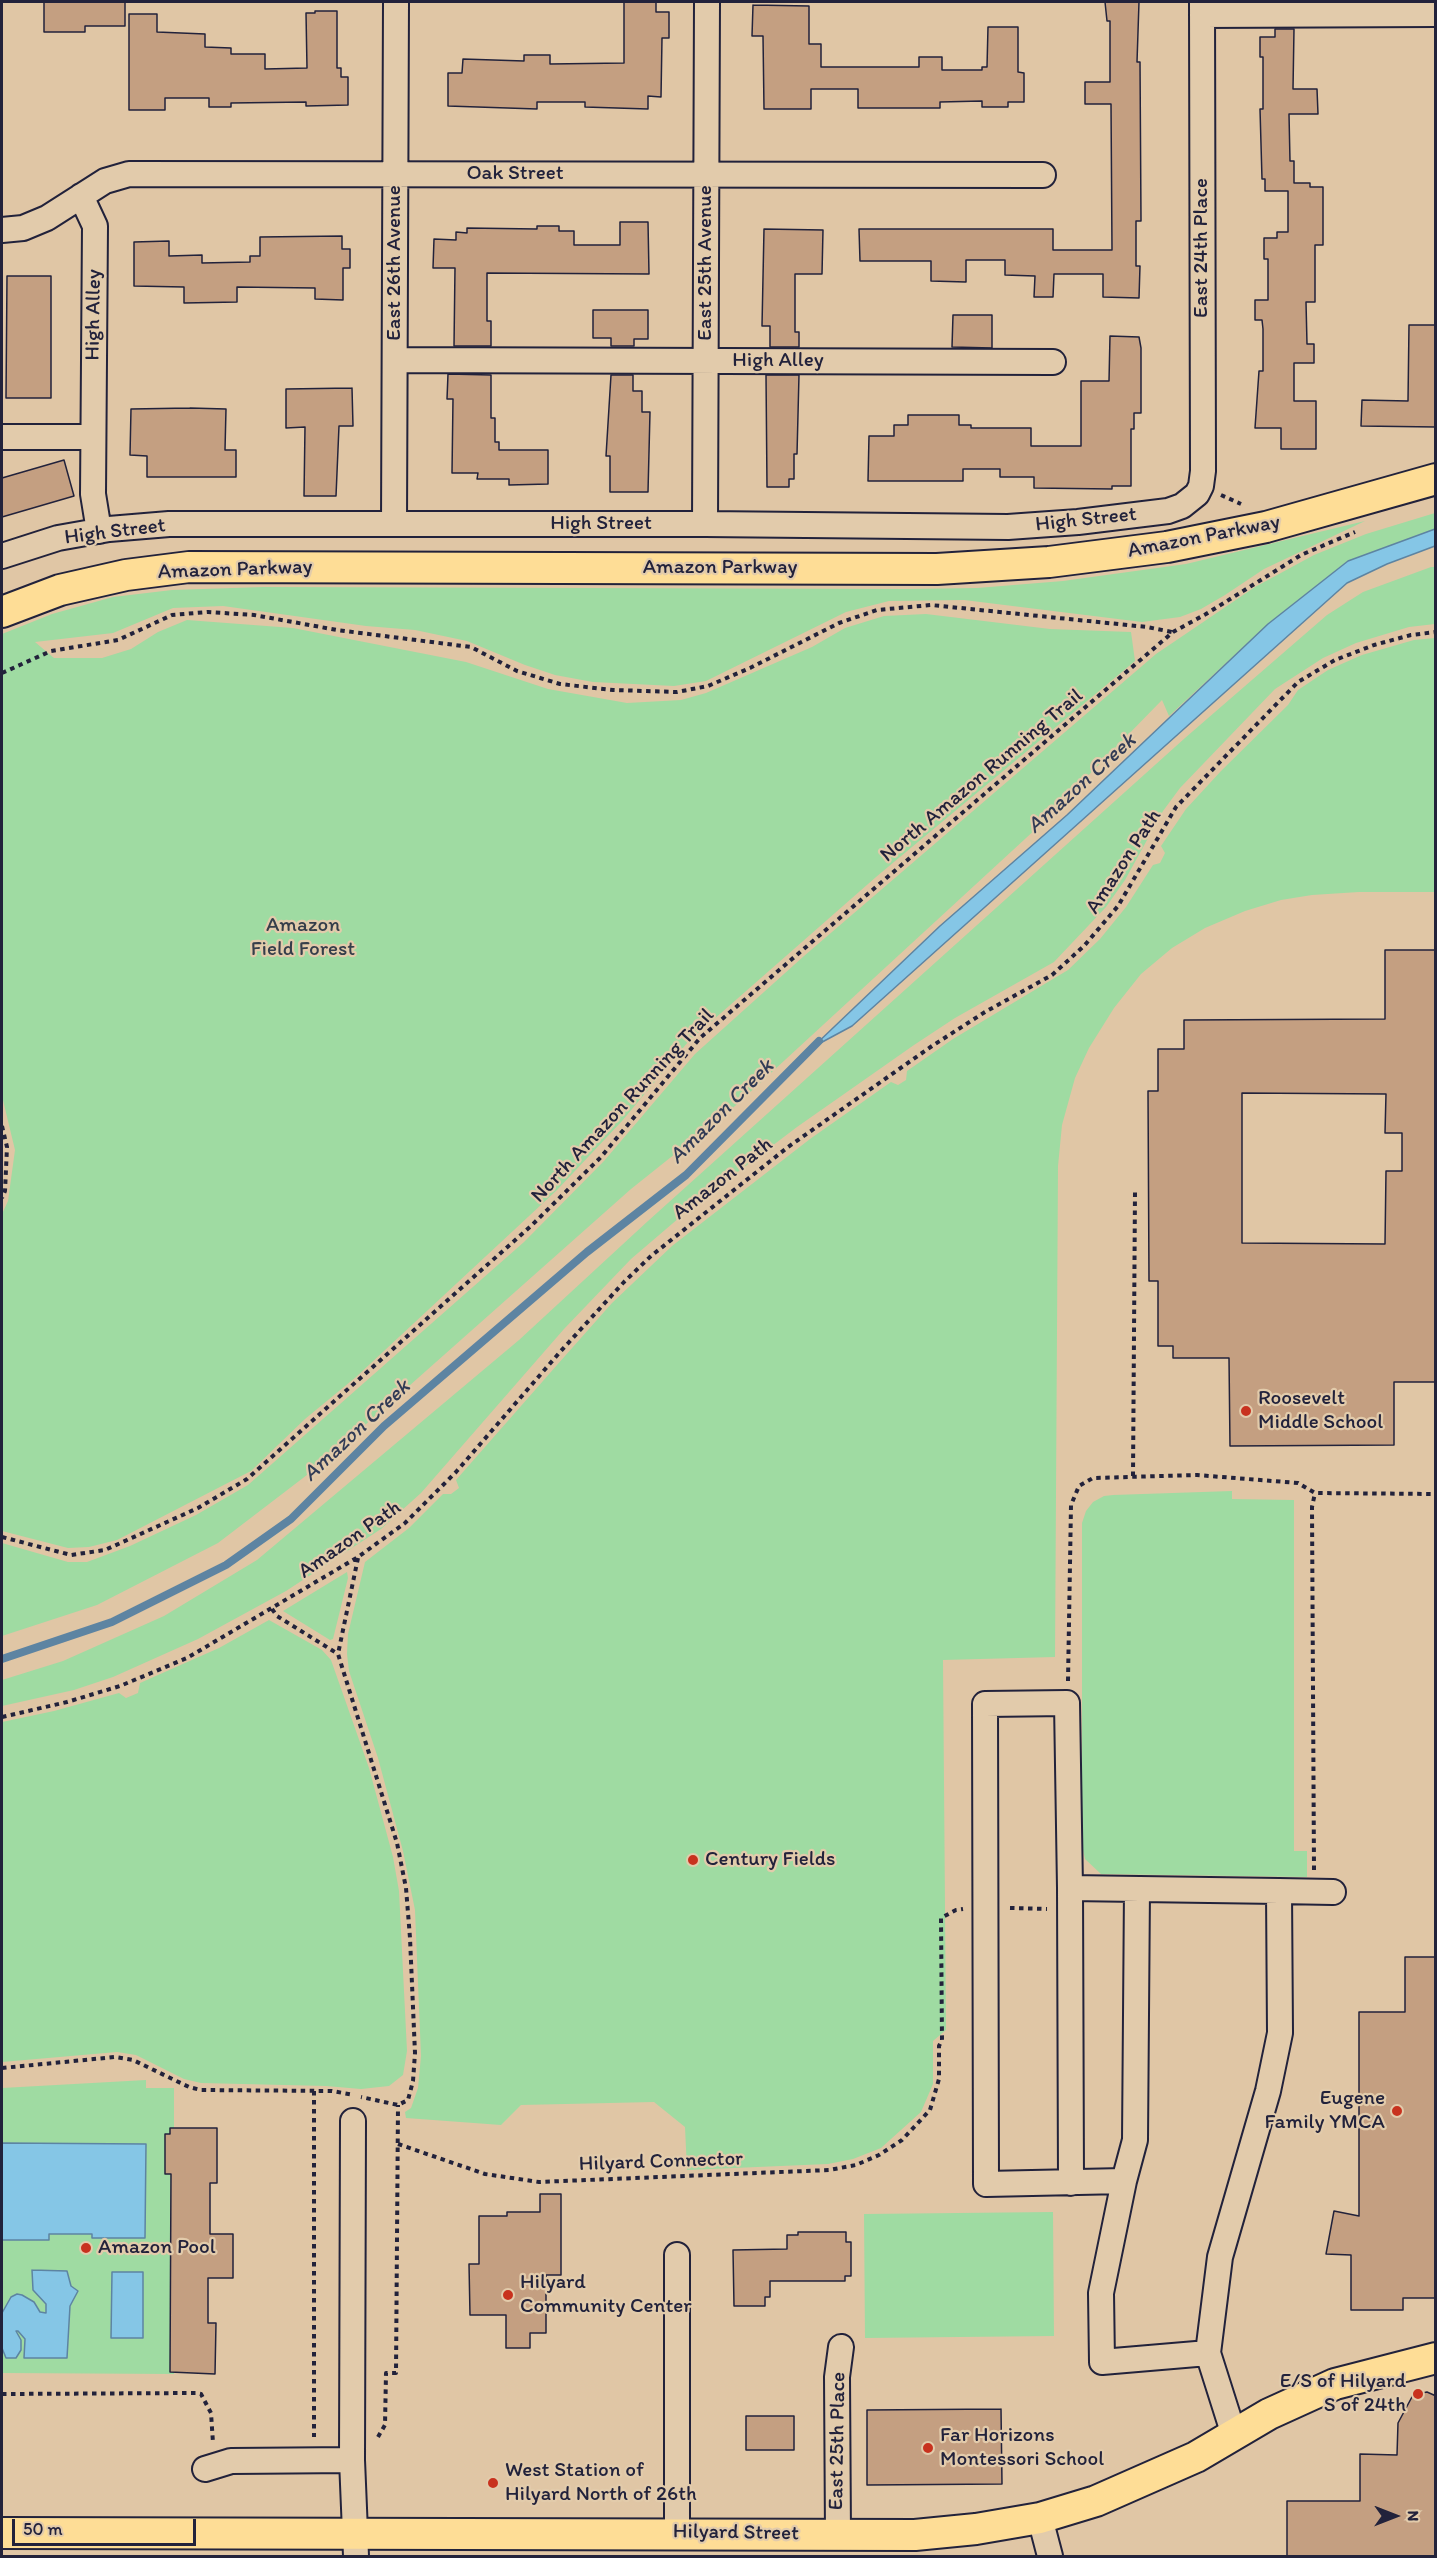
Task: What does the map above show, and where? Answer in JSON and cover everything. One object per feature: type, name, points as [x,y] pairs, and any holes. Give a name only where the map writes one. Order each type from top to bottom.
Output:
[{"type":"main road","name":"Amazon Parkway","points":[[3,610],[60,590],[126,575],[189,567],[937,569],[1049,562],[1167,547],[1266,526],[1436,479]]},
{"type":"main road","name":"Hilyard Street","points":[[2,2533],[356,2545],[677,2532],[915,2535],[976,2529],[1041,2518],[1096,2501],[1196,2457],[1269,2414],[1335,2384],[1436,2358]]},
{"type":"street","name":"East 26th Avenue","points":[[394,524],[396,2]]},
{"type":"street","name":"East 25th Avenue","points":[[705,524],[707,2]]},
{"type":"street","points":[[1202,8],[1436,14]]},
{"type":"street","name":"East 24th Place","points":[[1197,494],[1201,486],[1203,471],[1202,8]]},
{"type":"street","name":"Oak Street","points":[[2,230],[23,228],[35,223],[58,212],[105,181],[129,174],[1042,175]]},
{"type":"street","name":"High Alley","points":[[81,196],[94,226],[93,494],[99,531]]},
{"type":"street","name":"High Alley","points":[[395,360],[1053,362]]},
{"type":"street","points":[[2,436],[93,437]]},
{"type":"street","name":"High Street","points":[[2,556],[58,538],[99,531],[169,524],[705,524],[1008,527],[1078,522],[1168,511],[1182,506],[1197,494]]},
{"type":"street","points":[[1071,2183],[1067,1703],[986,1704],[986,2184],[1071,2183],[1124,2181]]},
{"type":"street","points":[[1070,1888],[1323,1892]]},
{"type":"street","points":[[1137,1889],[1135,2140],[1124,2181],[1101,2293],[1102,2362],[1209,2353]]},
{"type":"street","points":[[1234,2435],[1209,2353],[1220,2258],[1268,2091],[1280,2033],[1279,1891]]},
{"type":"street","points":[[353,2121],[352,2460],[356,2545]]},
{"type":"street","points":[[677,2255],[677,2532]]},
{"type":"street","name":"East 25th Place","points":[[838,2535],[837,2378],[841,2347]]},
{"type":"street","points":[[205,2469],[231,2461],[352,2460]]},
{"type":"street","points":[[1041,2518],[1050,2556]]},
{"type":"path","name":"North Amazon Running Trail","points":[[2,1537],[71,1555],[105,1550],[198,1508],[247,1479],[532,1225],[601,1156],[700,1038],[1173,632],[1301,555],[1356,532]]},
{"type":"path","points":[[2,673],[51,651],[118,640],[172,615],[208,612],[254,615],[337,630],[471,647],[517,670],[560,684],[613,690],[677,692],[708,686],[750,668],[839,623],[877,610],[931,605],[1147,627],[1173,632]]},
{"type":"path","name":"Amazon Path","points":[[2,1717],[68,1702],[120,1686],[187,1658],[358,1557],[405,1523],[456,1472],[560,1352],[651,1256],[788,1147],[932,1046],[985,1012],[1052,975],[1084,946],[1118,906],[1176,807],[1298,682],[1335,660],[1374,645],[1411,635],[1436,632]]},
{"type":"path","points":[[2,1126],[8,1147],[5,1191],[2,1198]]},
{"type":"path","points":[[1133,1476],[1135,1191]]},
{"type":"path","points":[[1067,1703],[1071,1505],[1079,1486],[1094,1478],[1197,1475],[1233,1480],[1298,1483],[1315,1493],[1436,1494]]},
{"type":"path","points":[[1315,1493],[1312,1507],[1323,1892]]},
{"type":"path","points":[[2,2068],[116,2057],[133,2060],[189,2087],[201,2090],[332,2091],[398,2105],[408,2100],[413,2081],[414,2062],[406,1888],[397,1843],[338,1654],[358,1557]]},
{"type":"path","points":[[272,1609],[277,1616],[338,1654]]},
{"type":"path","points":[[314,2091],[314,2443]]},
{"type":"path","points":[[386,2405],[386,2373],[396,2373],[398,2105]]},
{"type":"path","name":"Hilyard Connector","points":[[398,2144],[485,2174],[538,2182],[829,2170],[856,2165],[879,2155],[902,2140],[918,2124]]},
{"type":"path","points":[[2,2394],[201,2394],[211,2413],[213,2443],[224,2443]]},
{"type":"green space","points":[[1435,513],[1435,529],[1348,561],[1268,624],[1169,716],[1162,700],[1038,827],[735,1106],[631,1189],[320,1465],[218,1543],[97,1605],[2,1636],[2,1543],[68,1562],[87,1562],[130,1546],[196,1515],[248,1485],[524,1242],[604,1161],[695,1054],[804,956],[1156,654],[1255,587],[1314,555],[1366,534]]},
{"type":"green space","name":"Amazon Field Forest","points":[[1365,521],[1264,569],[1201,609],[1180,617],[1142,622],[964,600],[889,601],[846,612],[706,681],[674,686],[593,682],[555,675],[467,641],[415,630],[366,626],[223,606],[173,608],[113,633],[35,642],[54,658],[102,658],[131,649],[158,632],[187,620],[293,628],[466,662],[548,689],[627,703],[681,700],[706,693],[812,647],[845,628],[884,616],[926,614],[1050,629],[1131,632],[1135,661],[876,877],[688,1042],[622,1121],[557,1190],[251,1471],[117,1540],[89,1547],[68,1548],[2,1531],[2,1214],[8,1201],[15,1150],[2,1096],[2,634],[52,614],[113,597],[172,590],[263,587],[907,589],[977,588],[1063,581],[1186,564]]},
{"type":"green space","points":[[1435,567],[1435,624],[1409,627],[1356,643],[1323,658],[1275,689],[1180,788],[1163,811],[1125,880],[1106,907],[1054,962],[955,1018],[914,1045],[797,1127],[693,1206],[631,1259],[564,1329],[421,1493],[381,1529],[286,1591],[198,1639],[113,1677],[74,1690],[2,1706],[2,1680],[63,1661],[164,1616],[257,1560],[519,1340],[1185,738],[1327,615],[1363,592]]},
{"type":"green space","points":[[1435,638],[1435,892],[1359,892],[1312,895],[1281,900],[1245,911],[1205,928],[1172,948],[1141,974],[1114,1008],[1089,1048],[1075,1078],[1062,1125],[1058,1166],[1055,1657],[943,1660],[946,2030],[933,2041],[933,2084],[921,2112],[881,2148],[853,2159],[828,2164],[687,2170],[685,2127],[654,2102],[521,2105],[501,2125],[406,2118],[405,2112],[411,2108],[418,2088],[421,2056],[415,1910],[403,1851],[378,1758],[349,1671],[347,1654],[348,1634],[365,1562],[409,1528],[443,1494],[451,1494],[459,1488],[456,1480],[557,1365],[612,1303],[672,1246],[810,1139],[891,1082],[898,1085],[906,1080],[907,1071],[953,1039],[1068,970],[1100,939],[1126,907],[1153,865],[1160,863],[1165,853],[1161,846],[1186,809],[1288,705],[1298,690],[1328,670],[1362,655],[1414,640]]},
{"type":"green space","points":[[1232,1491],[1232,1499],[1294,1500],[1294,1851],[1307,1851],[1307,1877],[1101,1874],[1085,1859],[1082,1846],[1082,1523],[1086,1511],[1093,1502],[1104,1496]]},
{"type":"green space","points":[[347,1572],[348,1578],[333,1639],[330,1640],[283,1611]]},
{"type":"green space","points":[[269,1620],[322,1650],[331,1660],[369,1768],[393,1857],[399,1891],[407,2051],[403,2075],[389,2086],[361,2089],[201,2083],[184,2079],[136,2055],[117,2052],[2,2062],[2,1722],[54,1711],[119,1693],[126,1698],[138,1693],[140,1683],[219,1648]]},
{"type":"green space","name":"Amazon Pool","points":[[146,2080],[146,2088],[174,2088],[174,2128],[170,2128],[170,2134],[165,2135],[165,2173],[171,2174],[171,2322],[174,2323],[174,2374],[2,2373],[2,2088]]},
{"type":"green space","points":[[1053,2212],[1054,2336],[865,2338],[864,2214]]},
{"type":"water","points":[[1435,529],[1435,546],[1387,564],[1347,583],[852,1026],[813,1047],[940,926],[1067,815],[1268,624],[1348,561]]},
{"type":"water","points":[[2,2143],[146,2144],[145,2238],[92,2238],[92,2234],[49,2234],[49,2240],[2,2240]]},
{"type":"water","points":[[32,2270],[67,2271],[71,2286],[78,2291],[70,2306],[67,2358],[24,2358],[25,2339],[18,2331],[16,2331],[21,2340],[21,2350],[16,2358],[6,2358],[2,2348],[2,2313],[11,2297],[17,2294],[22,2295],[34,2302],[40,2312],[46,2313],[46,2304],[33,2290]]},
{"type":"water","points":[[112,2272],[143,2272],[143,2338],[111,2338]]},
{"type":"building","points":[[44,2],[125,2],[125,26],[85,26],[85,32],[44,32]]},
{"type":"building","points":[[624,2],[656,2],[656,12],[669,12],[669,38],[662,38],[661,97],[648,96],[648,109],[585,107],[585,102],[537,102],[537,109],[448,106],[448,73],[462,73],[463,59],[524,61],[524,55],[550,55],[550,64],[624,63]]},
{"type":"building","points":[[1105,2],[1139,2],[1137,62],[1140,62],[1141,221],[1136,221],[1136,266],[1140,266],[1139,298],[1103,297],[1103,274],[1054,274],[1053,297],[1034,297],[1035,276],[1005,275],[1005,260],[966,260],[966,282],[931,281],[931,261],[860,261],[859,229],[1053,229],[1053,250],[1112,250],[1111,104],[1085,104],[1085,82],[1110,82],[1110,21],[1107,21]]},
{"type":"building","points":[[753,5],[809,6],[809,44],[821,44],[821,67],[919,67],[919,57],[942,57],[942,70],[982,70],[982,67],[987,67],[988,27],[1018,27],[1018,72],[1024,73],[1024,102],[1008,102],[1008,107],[982,107],[982,101],[940,102],[940,108],[858,108],[858,89],[811,89],[811,109],[764,109],[763,36],[752,36]]},
{"type":"building","points":[[315,11],[337,11],[337,68],[341,68],[341,77],[348,77],[348,105],[306,106],[306,102],[231,103],[231,107],[209,107],[209,98],[165,98],[165,110],[129,110],[129,14],[157,14],[157,32],[205,34],[205,47],[231,48],[231,54],[265,54],[265,69],[307,68],[306,13],[315,13]]},
{"type":"building","points":[[1275,29],[1294,29],[1293,89],[1317,89],[1318,114],[1289,114],[1290,161],[1294,161],[1294,183],[1310,183],[1310,187],[1323,187],[1323,245],[1315,245],[1315,302],[1306,302],[1307,344],[1314,344],[1314,363],[1294,363],[1294,401],[1316,401],[1316,449],[1281,449],[1281,428],[1255,428],[1259,371],[1263,371],[1263,329],[1262,320],[1255,320],[1255,300],[1268,300],[1268,259],[1264,259],[1264,238],[1277,238],[1277,232],[1288,232],[1288,191],[1265,191],[1265,179],[1262,179],[1260,109],[1263,109],[1263,57],[1260,57],[1260,37],[1275,37]]},
{"type":"building","points":[[620,222],[648,222],[649,274],[487,273],[487,321],[491,321],[491,346],[454,346],[455,268],[433,268],[434,239],[456,240],[456,232],[467,233],[467,228],[537,229],[537,226],[559,226],[559,231],[574,231],[574,245],[620,245]]},
{"type":"building","points":[[764,229],[823,230],[822,274],[795,274],[795,332],[799,332],[799,347],[770,347],[770,326],[762,326]]},
{"type":"building","points":[[342,236],[342,249],[350,249],[350,268],[343,268],[343,300],[315,299],[315,288],[237,287],[237,302],[184,303],[184,287],[134,286],[134,242],[169,241],[169,256],[202,255],[202,263],[250,262],[250,256],[260,256],[260,237]]},
{"type":"building","points":[[7,276],[51,276],[51,398],[6,398]]},
{"type":"building","points":[[593,310],[648,310],[648,339],[634,339],[634,346],[611,346],[611,338],[593,338]]},
{"type":"building","points":[[953,315],[992,315],[992,348],[952,347]]},
{"type":"building","points":[[1409,325],[1436,325],[1436,427],[1361,426],[1362,400],[1408,401]]},
{"type":"building","points":[[1110,336],[1139,337],[1141,348],[1141,413],[1134,413],[1134,429],[1131,429],[1131,486],[1112,486],[1112,489],[1034,488],[1034,477],[1000,477],[1000,469],[963,469],[963,481],[868,481],[869,436],[894,436],[894,425],[908,425],[908,415],[959,415],[959,425],[971,425],[971,428],[1031,428],[1031,446],[1081,446],[1081,381],[1109,381]]},
{"type":"building","points":[[448,374],[491,375],[491,418],[495,418],[495,442],[499,442],[499,450],[548,450],[548,484],[509,485],[509,479],[477,479],[478,473],[452,473],[453,399],[447,399]]},
{"type":"building","points":[[611,375],[633,375],[633,391],[642,391],[642,412],[650,412],[648,492],[610,492],[610,456],[606,456]]},
{"type":"building","points":[[766,375],[799,375],[797,454],[794,454],[794,479],[789,479],[789,487],[767,487]]},
{"type":"building","points":[[352,388],[353,426],[339,426],[336,496],[304,496],[305,427],[286,428],[286,389]]},
{"type":"building","points":[[131,409],[226,409],[225,450],[236,450],[236,477],[147,477],[147,456],[130,455]]},
{"type":"building","points":[[64,460],[74,496],[2,517],[2,478]]},
{"type":"building","points":[[1385,950],[1436,950],[1436,1382],[1394,1382],[1394,1445],[1230,1446],[1229,1358],[1173,1358],[1173,1346],[1158,1346],[1158,1281],[1149,1281],[1148,1091],[1158,1091],[1158,1049],[1184,1049],[1184,1020],[1385,1019]],"holes":[[[1242,1093],[1386,1094],[1385,1133],[1402,1133],[1402,1171],[1386,1171],[1385,1244],[1242,1243]]]},
{"type":"building","name":"Eugene Family YMCA","points":[[1405,1957],[1436,1957],[1436,2298],[1403,2298],[1403,2310],[1351,2310],[1351,2255],[1326,2254],[1334,2211],[1359,2216],[1359,2012],[1405,2012]]},
{"type":"building","points":[[170,2128],[217,2128],[217,2183],[210,2183],[210,2234],[233,2234],[233,2278],[208,2278],[208,2323],[216,2323],[215,2374],[170,2372],[171,2174],[165,2174],[165,2134],[170,2134]]},
{"type":"building","name":"Hilyard Community Center","points":[[540,2194],[561,2194],[561,2275],[546,2275],[546,2333],[530,2333],[530,2348],[506,2348],[506,2315],[470,2315],[469,2264],[479,2264],[479,2216],[507,2216],[507,2212],[540,2212]]},
{"type":"building","points":[[798,2232],[846,2232],[846,2242],[851,2242],[851,2276],[845,2276],[845,2281],[770,2281],[770,2297],[765,2297],[765,2306],[734,2306],[733,2250],[787,2249],[787,2235],[798,2235]]},
{"type":"building","points":[[1427,2392],[1436,2396],[1436,2556],[1287,2556],[1287,2501],[1360,2501],[1360,2454],[1397,2455],[1398,2423],[1413,2395]]},
{"type":"building","points":[[1001,2409],[1002,2484],[867,2485],[867,2410]]},
{"type":"building","points":[[746,2416],[794,2416],[794,2450],[746,2450]]},
{"type":"waterway","name":"Amazon Creek","points":[[2,1659],[112,1622],[226,1565],[291,1519],[384,1426],[587,1252],[686,1175],[819,1041]]},
{"type":"place","name":"Roosevelt Middle School","points":[[1246,1411]]},
{"type":"place","name":"Century Fields","points":[[693,1860]]},
{"type":"place","name":"Eugene Family YMCA","points":[[1397,2111]]},
{"type":"place","name":"Amazon Pool","points":[[86,2248]]},
{"type":"place","name":"Hilyard Community Center","points":[[508,2295]]},
{"type":"place","name":"E/S of Hilyard S of 24th","points":[[1418,2394]]},
{"type":"place","name":"Far Horizons Montessori School","points":[[928,2448]]},
{"type":"place","name":"West Station of Hilyard North of 26th","points":[[493,2483]]}]
